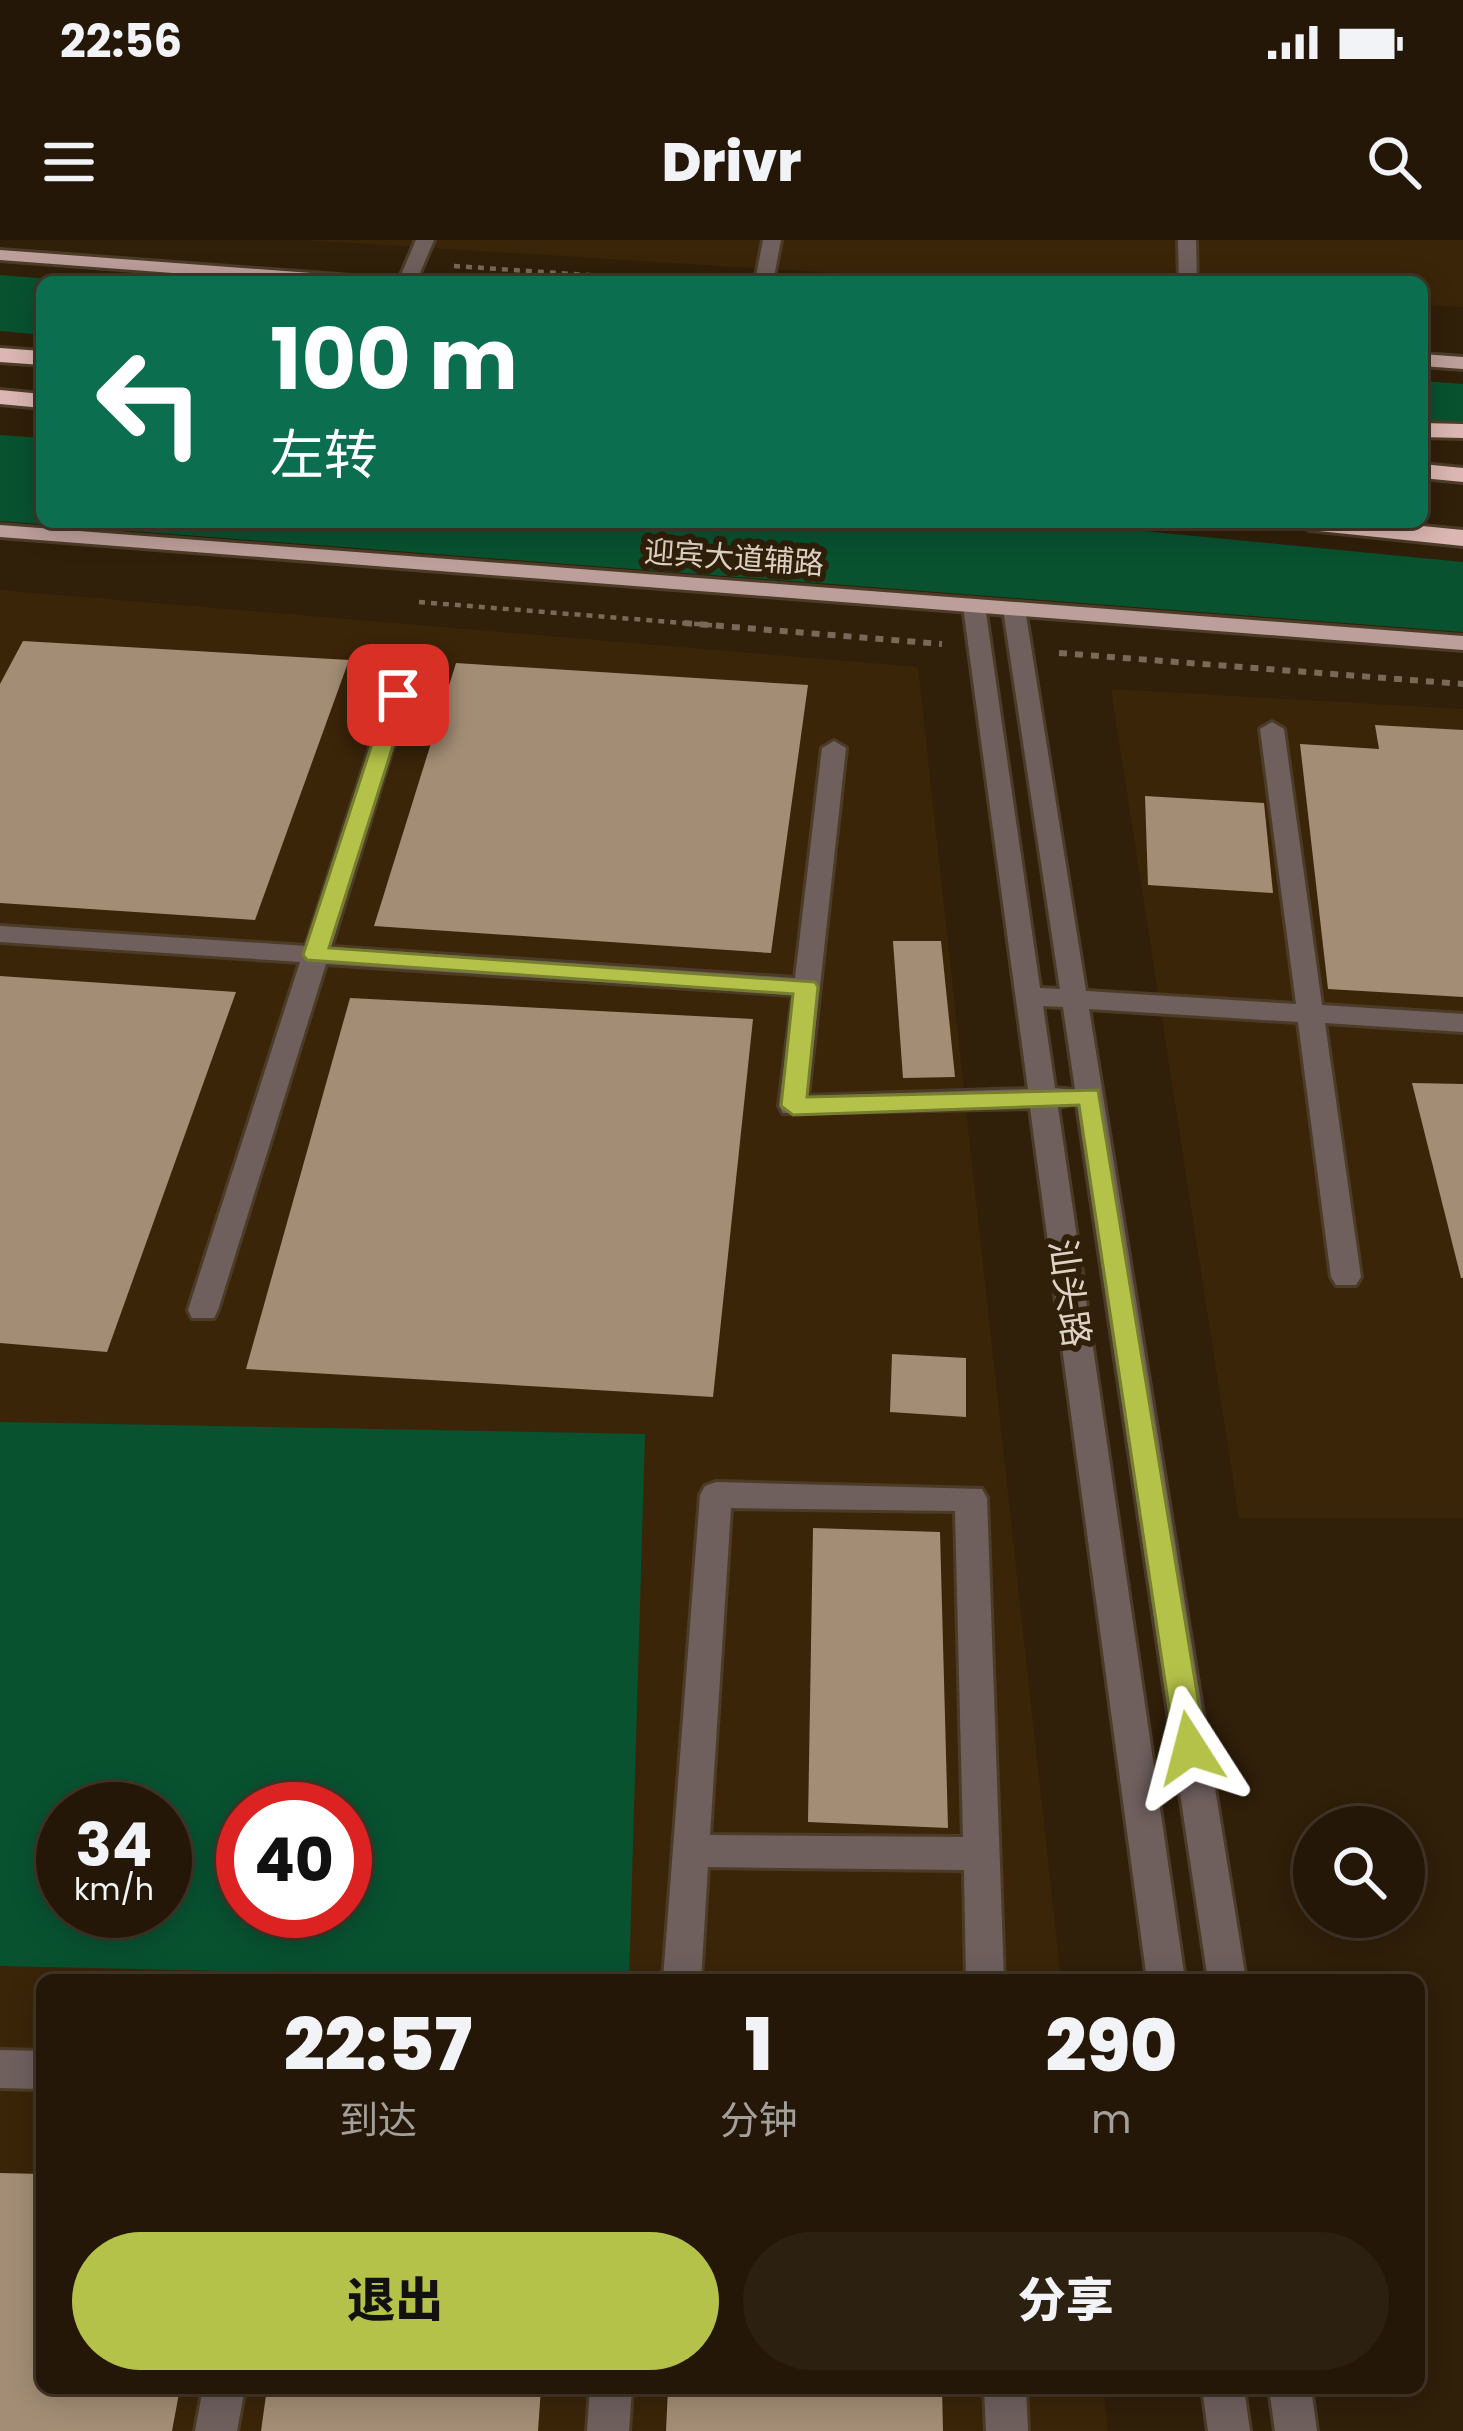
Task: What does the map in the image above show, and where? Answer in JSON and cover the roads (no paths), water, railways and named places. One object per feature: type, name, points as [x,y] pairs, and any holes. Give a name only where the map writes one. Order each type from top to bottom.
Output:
[{"type":"highway","points":[[0,355],[34,357]]},
{"type":"highway","points":[[0,398],[36,401]]},
{"type":"highway","points":[[1428,430],[1463,431]]},
{"type":"highway","points":[[1428,472],[1463,475]]},
{"type":"highway","points":[[1428,513],[1463,516]]},
{"type":"highway","points":[[1367,528],[1463,538]]},
{"type":"main road","points":[[0,255],[285,276]]},
{"type":"main road","points":[[1428,360],[1463,363]]},
{"type":"main road","name":"迎宾大道辅路","points":[[0,531],[1463,643]]},
{"type":"street","points":[[409,276],[425,240]]},
{"type":"street","points":[[765,276],[772,240]]},
{"type":"street","points":[[1186,240],[1188,276]]},
{"type":"street","name":"汕头路","points":[[974,606],[1165,1974]]},
{"type":"street","name":"汕头路","points":[[1014,609],[1225,1974]]},
{"type":"street","points":[[203,1310],[398,695]]},
{"type":"street","points":[[1271,729],[1346,1277]]},
{"type":"street","points":[[834,748],[793,1106],[1090,1096]]},
{"type":"street","points":[[0,934],[806,987]]},
{"type":"street","points":[[1029,996],[1463,1023]]},
{"type":"street","points":[[682,1974],[716,1495],[739,1495],[971,1498],[986,1974]]},
{"type":"street","points":[[692,1851],[981,1854]]},
{"type":"street","points":[[0,2068],[36,2070]]},
{"type":"street","points":[[216,2431],[223,2394]]},
{"type":"street","points":[[608,2431],[611,2394]]},
{"type":"street","points":[[1005,2394],[1007,2431]]},
{"type":"street","points":[[1224,2394],[1229,2431]]},
{"type":"street","points":[[1291,2394],[1296,2431]]}]
